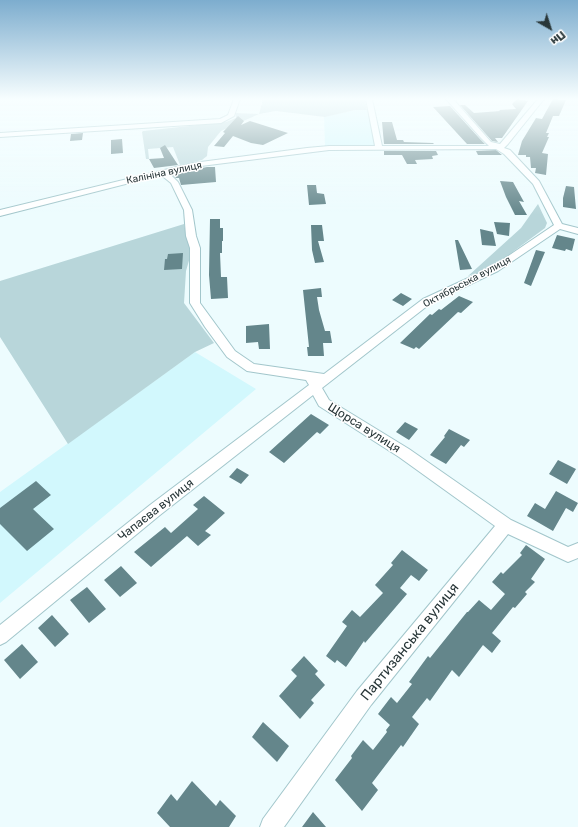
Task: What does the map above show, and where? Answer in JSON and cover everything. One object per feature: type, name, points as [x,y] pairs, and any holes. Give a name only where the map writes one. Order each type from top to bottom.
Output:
[{"type":"street","points":[[377,138],[379,148]]},
{"type":"street","points":[[484,138],[489,143],[507,152],[536,183],[559,226],[578,231]]},
{"type":"street","points":[[498,147],[506,143],[510,138]]},
{"type":"street","name":"Калініна вулиця","points":[[0,213],[193,165],[307,150],[379,148],[484,149],[498,147]]},
{"type":"street","points":[[163,172],[174,182],[188,210],[195,248],[195,303],[209,325],[231,354],[251,368],[312,382]]},
{"type":"street","name":"Октябрьська вулиця","points":[[312,382],[326,378],[428,301],[495,269],[559,226]]},
{"type":"street","name":"Щорса вулиця","points":[[312,382],[324,403],[404,453],[506,525]]},
{"type":"street","name":"Чапаєва вулиця","points":[[0,636],[155,510],[294,404],[312,382]]},
{"type":"street","points":[[294,404],[324,403]]},
{"type":"street","points":[[506,525],[568,555],[578,550]]},
{"type":"street","name":"Партизанська вулиця","points":[[271,827],[364,698],[506,525]]},
{"type":"shaded area","points":[[143,138],[216,138],[208,147],[207,156],[202,160],[180,165],[173,147],[148,149],[149,159],[146,159]]},
{"type":"shaded area","points":[[325,138],[375,138],[377,146],[325,146]]},
{"type":"shaded area","points":[[538,204],[547,223],[545,228],[491,268],[468,276],[521,228]]},
{"type":"shaded area","points":[[184,224],[188,242],[192,250],[186,271],[184,303],[214,343],[195,352],[68,444],[0,337],[0,281]]},
{"type":"shaded area","points":[[195,352],[256,389],[0,603],[0,492]]},
{"type":"building","points":[[70,138],[82,138],[82,140],[70,141]]},
{"type":"building","points":[[221,138],[232,138],[224,147],[214,146]]},
{"type":"building","points":[[237,138],[278,138],[263,145],[251,143]]},
{"type":"building","points":[[383,138],[396,138],[397,140],[403,140],[404,142],[434,144],[384,144]]},
{"type":"building","points":[[461,138],[479,138],[485,144],[467,144]]},
{"type":"building","points":[[489,138],[502,138],[495,138],[498,142],[492,141]]},
{"type":"building","points":[[524,138],[549,138],[542,153],[548,154],[546,175],[535,173],[536,168],[531,168],[530,157],[526,157],[526,155],[518,155]]},
{"type":"building","points":[[122,139],[123,153],[111,154],[111,140]]},
{"type":"building","points":[[165,145],[178,165],[154,168],[149,159],[164,158],[160,148]]},
{"type":"building","points":[[496,150],[502,155],[478,155],[476,151]]},
{"type":"building","points":[[384,151],[436,151],[438,155],[432,156],[433,159],[415,160],[417,164],[407,164],[402,155],[384,155]]},
{"type":"building","points":[[207,167],[215,167],[216,182],[181,185],[179,178],[176,178],[172,174]]},
{"type":"building","points":[[500,181],[513,182],[524,202],[519,201],[527,215],[515,215]]},
{"type":"building","points":[[307,185],[316,185],[317,193],[324,194],[326,204],[309,205]]},
{"type":"building","points":[[566,186],[574,187],[576,209],[563,207],[563,198]]},
{"type":"building","points":[[210,219],[220,219],[220,228],[223,228],[222,253],[220,253],[221,277],[227,277],[228,298],[211,299],[209,275]]},
{"type":"building","points":[[494,222],[510,223],[509,236],[497,234]]},
{"type":"building","points":[[311,225],[322,225],[324,241],[318,241],[324,262],[315,263],[312,250]]},
{"type":"building","points":[[480,229],[493,232],[496,246],[482,245]]},
{"type":"building","points":[[557,235],[575,239],[572,251],[552,248]]},
{"type":"building","points":[[455,240],[458,240],[472,269],[460,270]]},
{"type":"building","points":[[536,250],[545,252],[531,286],[524,283]]},
{"type":"building","points":[[183,253],[182,269],[164,270],[165,259],[167,259],[168,254]]},
{"type":"building","points":[[321,288],[322,297],[317,297],[319,310],[325,331],[330,331],[332,343],[323,343],[324,356],[308,356],[307,347],[309,347],[303,290]]},
{"type":"building","points":[[401,293],[412,299],[403,306],[392,300]]},
{"type":"building","points":[[459,296],[473,302],[461,313],[458,312],[419,349],[416,347],[414,349],[400,343],[430,314],[432,315],[439,309],[441,310]]},
{"type":"building","points":[[269,324],[270,349],[259,349],[258,342],[246,343],[246,326]]},
{"type":"building","points":[[311,414],[329,425],[320,434],[317,432],[284,463],[269,452]]},
{"type":"building","points":[[405,422],[418,429],[409,440],[396,432]]},
{"type":"building","points":[[449,429],[470,440],[464,447],[461,445],[446,464],[430,455],[445,437],[444,436]]},
{"type":"building","points":[[558,460],[576,469],[567,484],[549,474]]},
{"type":"building","points":[[237,468],[249,475],[241,484],[229,477]]},
{"type":"building","points":[[36,481],[51,495],[33,509],[54,529],[27,551],[0,524],[0,508]]},
{"type":"building","points":[[556,491],[578,503],[573,512],[566,508],[553,531],[527,516],[535,503],[545,509]]},
{"type":"building","points":[[204,496],[225,513],[205,531],[211,535],[198,546],[187,536],[151,567],[134,552],[165,527],[171,533],[198,509],[193,505]]},
{"type":"building","points":[[526,545],[545,559],[531,579],[535,582],[525,592],[527,594],[515,608],[513,607],[492,633],[501,641],[492,653],[483,645],[459,677],[452,670],[430,701],[427,698],[412,717],[419,724],[403,747],[401,745],[372,783],[378,790],[362,811],[335,780],[352,758],[351,756],[363,740],[373,750],[387,732],[386,730],[390,725],[378,714],[391,697],[397,703],[412,684],[409,682],[428,656],[430,658],[467,612],[479,600],[491,610],[505,594],[492,582],[501,572],[503,574],[522,555],[520,553]]},
{"type":"building","points":[[402,550],[428,570],[419,581],[411,575],[400,588],[407,594],[365,643],[364,641],[346,667],[337,660],[335,663],[326,656],[347,626],[342,622],[352,610],[360,617],[383,593],[375,585],[393,565],[391,563]]},
{"type":"building","points":[[121,566],[137,583],[120,597],[104,580]]},
{"type":"building","points":[[87,587],[106,609],[89,623],[70,600]]},
{"type":"building","points":[[52,615],[69,634],[55,647],[38,628]]},
{"type":"building","points":[[22,644],[38,662],[20,679],[4,660]]},
{"type":"building","points":[[304,656],[318,671],[315,674],[325,685],[311,700],[314,703],[300,719],[279,696],[297,676],[291,670]]},
{"type":"building","points":[[263,722],[289,746],[277,762],[252,737]]},
{"type":"building","points":[[192,781],[216,806],[220,800],[236,816],[229,827],[170,827],[157,813],[171,794],[177,801]]},
{"type":"building","points":[[313,812],[326,827],[302,827]]}]
